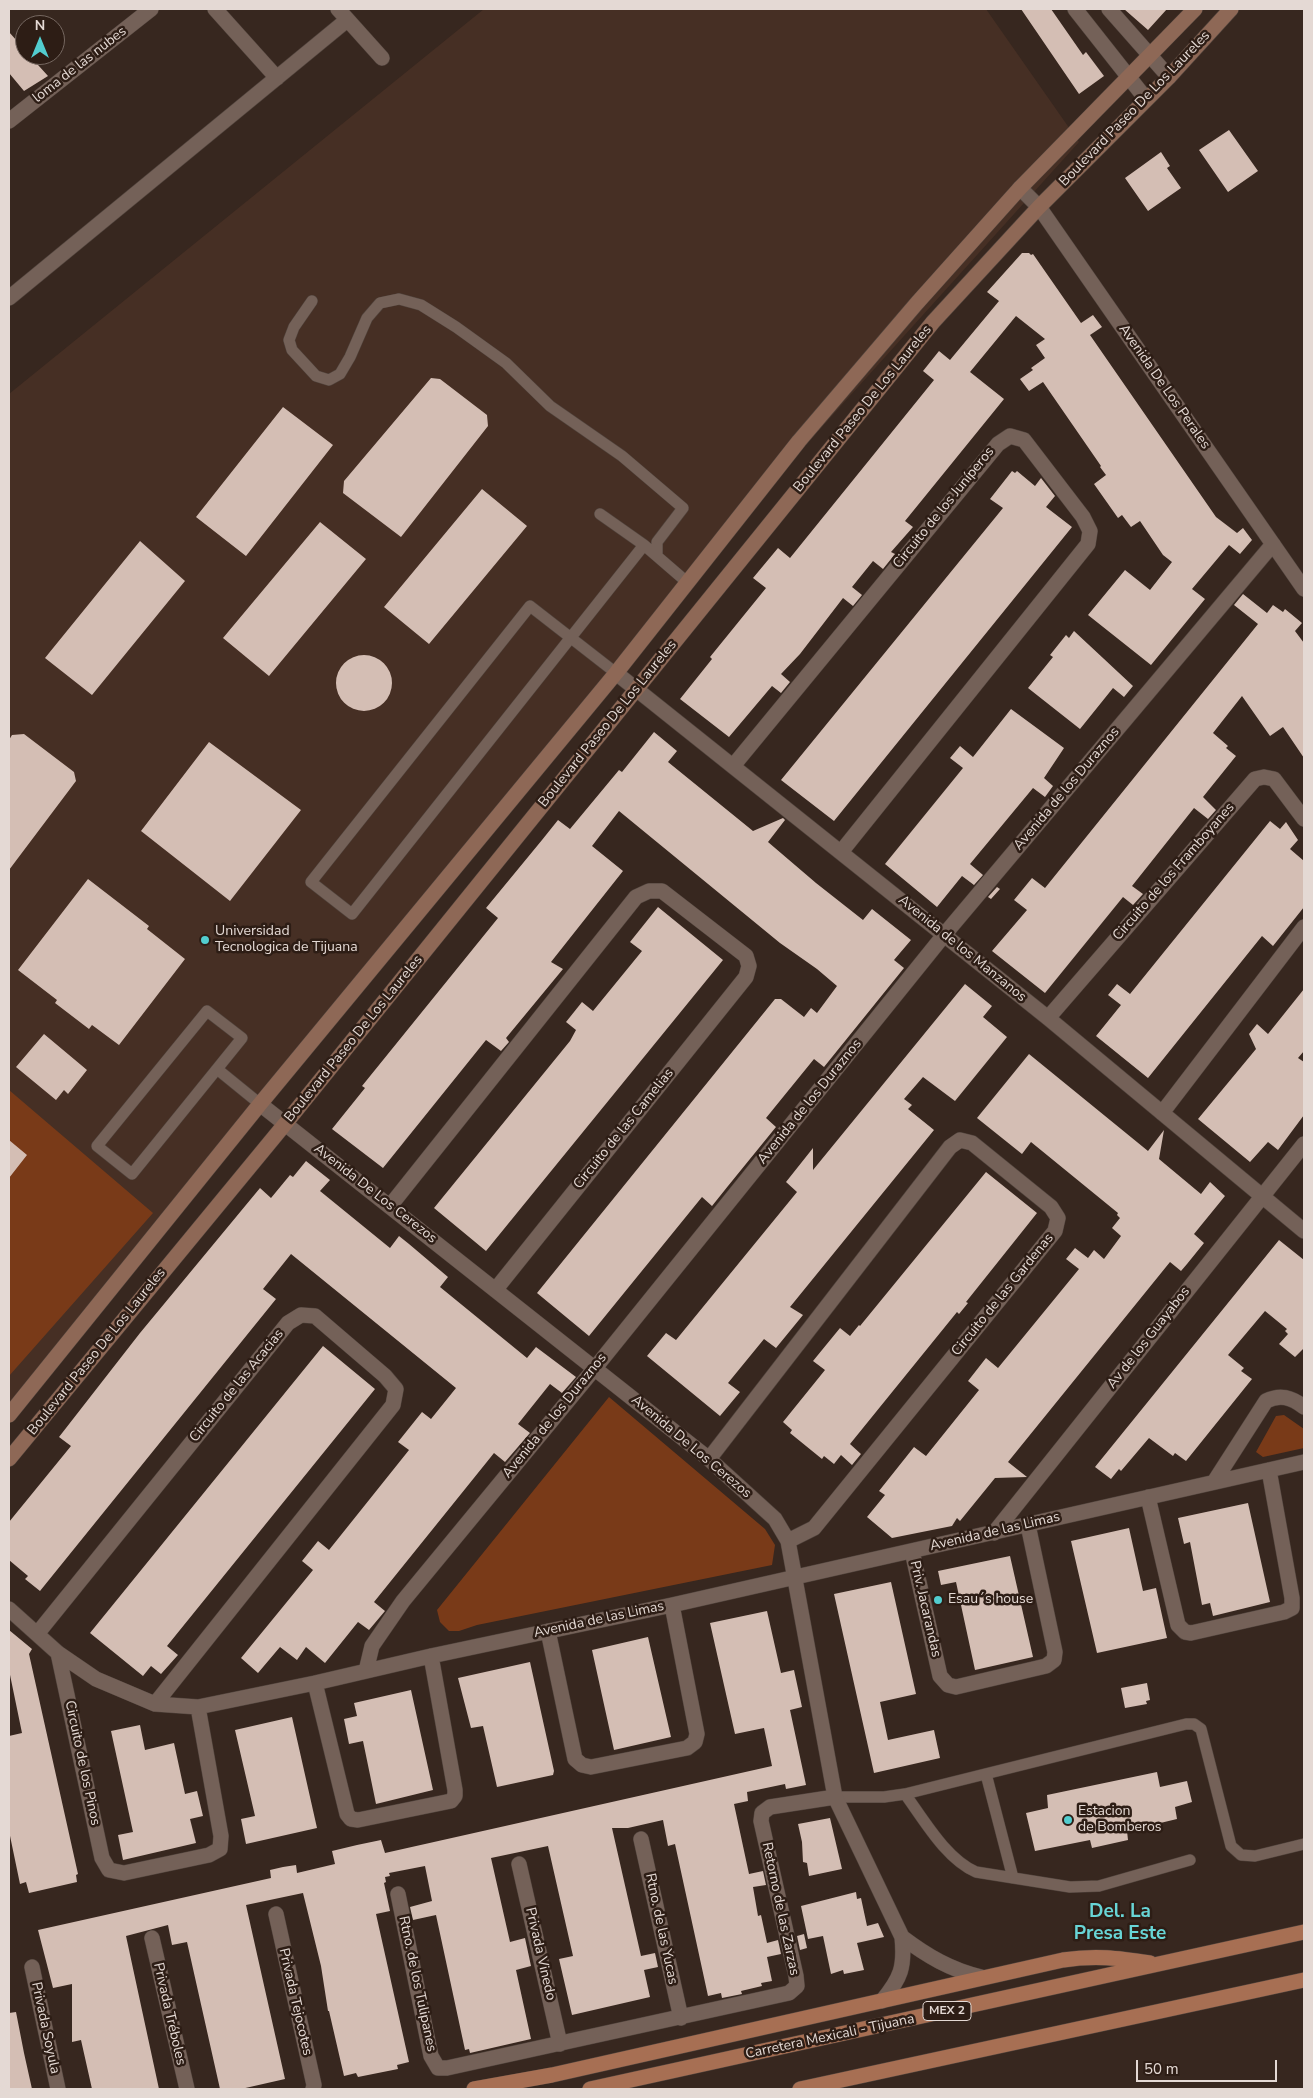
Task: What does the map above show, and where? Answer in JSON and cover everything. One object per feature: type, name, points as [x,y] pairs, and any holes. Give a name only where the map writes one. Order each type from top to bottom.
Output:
[{"type":"main road","name":"Carretera Mexicali - Tijuana","points":[[590,2089],[1304,1932]]},
{"type":"main road","points":[[474,2089],[552,2075],[982,1977],[1087,1956],[1106,1956],[1159,1965]]},
{"type":"main road","points":[[800,2089],[1304,1980]]},
{"type":"street","name":"loma de las nubes","points":[[9,121],[151,9]]},
{"type":"street","points":[[215,9],[277,78]]},
{"type":"street","points":[[1075,9],[1146,99]]},
{"type":"street","points":[[1109,9],[1169,77]]},
{"type":"street","name":"Boulevard Paseo De Los Laureles","points":[[9,1416],[260,1104],[616,673],[806,434],[917,303],[1020,188],[1130,78],[1195,9]]},
{"type":"street","name":"Boulevard Paseo De Los Laureles","points":[[9,1459],[285,1124],[933,322],[1039,207],[1169,77],[1231,9]]},
{"type":"street","points":[[9,298],[277,78],[342,14],[382,58]]},
{"type":"street","name":"Avenida De Los Perales","points":[[1020,188],[1039,207],[1304,589]]},
{"type":"street","name":"Circuito de los Juníperos","points":[[733,766],[998,444],[1010,436],[1024,440],[1083,517],[1090,531],[1088,544],[841,852]]},
{"type":"street","name":"Avenida de los Duraznos","points":[[366,1671],[372,1646],[403,1601],[595,1368],[944,935],[1273,544]]},
{"type":"street","name":"Avenida de los Manzanos","points":[[616,673],[1048,1018],[1304,1231]]},
{"type":"street","name":"Circuito de los Framboyanes","points":[[1048,1018],[1255,779],[1264,777],[1274,779],[1304,819]]},
{"type":"street","name":"Circuito de las Camelias","points":[[390,1206],[636,897],[649,891],[662,890],[746,956],[749,966],[746,978],[496,1289]]},
{"type":"street","points":[[1162,1113],[1304,927]]},
{"type":"street","name":"Avenida De Los Cerezos","points":[[260,1104],[709,1459],[775,1519],[788,1541],[835,1797],[902,1937]]},
{"type":"street","name":"Circuito de las Gardenas","points":[[709,1459],[950,1147],[960,1140],[972,1144],[1052,1208],[1058,1218],[1055,1231],[814,1528],[788,1541]]},
{"type":"street","name":"Av de los Guayabos","points":[[994,1533],[1304,1144]]},
{"type":"street","name":"Circuito de las Acacias","points":[[37,1634],[288,1323],[301,1315],[316,1316],[385,1376],[396,1389],[393,1405],[155,1704]]},
{"type":"street","points":[[1214,1482],[1266,1401],[1276,1396],[1288,1397],[1304,1407]]},
{"type":"street","name":"Avenida de las Limas","points":[[9,1609],[58,1654],[96,1679],[155,1704],[198,1706],[316,1683],[431,1656],[672,1605],[1304,1462]]},
{"type":"street","points":[[1148,1498],[1178,1625],[1185,1632],[1191,1633],[1284,1612],[1292,1608],[1292,1598],[1269,1470]]},
{"type":"street","name":"Priv. Jacarandas","points":[[912,1551],[940,1676],[948,1685],[956,1687],[1046,1666],[1054,1660],[1056,1652],[1028,1525]]},
{"type":"street","points":[[548,1631],[576,1759],[582,1765],[591,1767],[687,1748],[695,1742],[696,1734],[672,1605]]},
{"type":"street","name":"Circuito de los Pinos","points":[[58,1654],[102,1858],[109,1870],[124,1872],[208,1855],[220,1849],[221,1836],[198,1706]]},
{"type":"street","points":[[316,1683],[347,1814],[351,1819],[358,1820],[451,1801],[455,1796],[455,1790],[431,1656]]},
{"type":"street","name":"Retorno de las Zarzas","points":[[560,2044],[789,1993],[796,1986],[796,1976],[761,1821],[762,1813],[770,1807],[835,1797]]},
{"type":"street","name":"Rtno. de las Yucas","points":[[641,1839],[681,2018]]},
{"type":"street","name":"Privada Vinedo","points":[[519,1864],[560,2044]]},
{"type":"street","name":"Rtno. de los Tulipanes","points":[[398,1894],[432,2056],[438,2068],[447,2068],[560,2044]]},
{"type":"street","name":"Privada Tejocotes","points":[[276,1914],[314,2085],[313,2089]]},
{"type":"street","points":[[902,1937],[932,1958],[965,1973],[982,1977]]},
{"type":"street","points":[[882,2001],[894,1987],[901,1973],[904,1960],[902,1937]]},
{"type":"street","name":"Privada Tréboles","points":[[152,1938],[187,2089]]},
{"type":"street","name":"Privada Soyula","points":[[32,1967],[58,2089]]},
{"type":"lane","points":[[312,301],[294,328],[289,340],[292,350],[316,376],[329,380],[340,374],[350,357],[367,318],[380,303],[399,299],[421,306],[506,363],[550,406],[622,456],[684,508],[657,542],[657,556]]},
{"type":"lane","points":[[600,514],[644,545],[688,583]]},
{"type":"lane","points":[[616,673],[570,638],[530,606],[312,882],[352,914],[570,638],[644,545]]},
{"type":"lane","points":[[208,1011],[242,1038],[217,1069],[132,1174],[97,1146],[208,1011]]},
{"type":"lane","points":[[217,1069],[260,1104]]},
{"type":"lane","points":[[835,1797],[884,1797],[905,1794],[1186,1724],[1194,1724],[1201,1729],[1231,1846],[1241,1855],[1255,1856],[1304,1844]]},
{"type":"lane","points":[[986,1774],[1013,1878]]},
{"type":"lane","points":[[905,1794],[953,1858],[976,1872],[1070,1887],[1099,1886],[1190,1860]]},
{"type":"shaded area","name":"Universidad Tecnologica de Tijuana","points":[[484,9],[986,9],[1079,142],[793,459],[9,1421],[9,394]]},
{"type":"shaded area","points":[[9,1090],[153,1213],[9,1376]]},
{"type":"shaded area","points":[[609,1397],[765,1529],[775,1545],[772,1565],[477,1625],[459,1631],[449,1631],[440,1622],[437,1610]]},
{"type":"shaded area","points":[[1284,1415],[1304,1429],[1304,1448],[1263,1457],[1256,1452],[1276,1416]]},
{"type":"building","points":[[1021,9],[1051,9],[1083,55],[1086,52],[1104,76],[1079,94]]},
{"type":"building","points":[[1124,9],[1167,9],[1148,30]]},
{"type":"building","points":[[9,32],[15,39],[15,65],[38,65],[48,76],[24,91],[9,73]]},
{"type":"building","points":[[1229,130],[1258,171],[1228,192],[1199,150]]},
{"type":"building","points":[[1161,152],[1170,166],[1167,168],[1181,188],[1148,211],[1125,178]]},
{"type":"building","points":[[1022,253],[1033,254],[1081,323],[1093,315],[1102,327],[1090,335],[1216,517],[1237,533],[1243,528],[1252,540],[1240,554],[1229,545],[1192,589],[1205,599],[1151,665],[1088,615],[1125,570],[1150,590],[1172,562],[1163,555],[1140,521],[1131,527],[1122,515],[1118,518],[1094,484],[1106,475],[1043,382],[1029,391],[1020,379],[1045,358],[1036,345],[1045,339],[1016,316],[970,372],[1004,399],[905,521],[913,527],[891,552],[895,554],[883,569],[873,561],[852,587],[862,595],[853,606],[843,598],[800,654],[781,674],[790,682],[781,693],[772,686],[729,737],[680,699],[712,659],[710,657],[766,588],[753,578],[778,548],[790,558],[934,380],[923,371],[939,351],[950,360],[999,301],[987,292]]},
{"type":"building","points":[[431,378],[440,379],[487,415],[488,426],[401,537],[343,493],[344,481]]},
{"type":"building","points":[[283,407],[333,445],[246,556],[196,517]]},
{"type":"building","points":[[1012,471],[1015,473],[1017,471],[1035,486],[1041,478],[1055,496],[1046,507],[1072,527],[834,821],[781,780],[1003,508],[990,499]]},
{"type":"building","points":[[482,489],[527,526],[429,644],[384,607]]},
{"type":"building","points":[[320,522],[366,559],[269,676],[223,638]]},
{"type":"building","points":[[140,541],[185,581],[92,695],[45,658]]},
{"type":"building","points":[[1243,594],[1267,613],[1273,605],[1283,612],[1285,609],[1302,623],[1295,631],[1304,643],[1304,758],[1283,727],[1270,736],[1242,696],[1213,733],[1236,756],[1203,797],[1216,810],[1208,819],[1194,808],[1132,886],[1143,894],[1133,905],[1123,897],[1045,993],[992,951],[1027,910],[1014,900],[1032,878],[1045,888],[1258,624],[1234,605]]},
{"type":"building","points":[[1074,631],[1133,686],[1124,697],[1113,688],[1080,729],[1028,688],[1053,657],[1050,655],[1066,635],[1069,638]]},
{"type":"building","points":[[364,655],[375,657],[384,663],[390,672],[392,683],[390,694],[384,703],[375,709],[364,711],[353,709],[344,703],[338,694],[336,683],[338,672],[344,663],[353,657]]},
{"type":"building","points":[[1011,709],[1064,748],[1044,778],[1053,786],[1045,797],[1033,788],[970,864],[983,875],[974,885],[962,876],[937,907],[885,864],[963,768],[950,758],[960,746],[973,757]]},
{"type":"building","points":[[654,732],[677,751],[668,762],[753,831],[783,818],[785,820],[768,842],[816,883],[863,920],[872,909],[911,940],[894,960],[904,968],[824,1067],[814,1059],[766,1118],[776,1127],[712,1206],[702,1197],[589,1336],[537,1293],[775,999],[781,999],[804,1017],[811,1008],[817,1013],[837,986],[817,969],[780,943],[619,811],[592,846],[623,871],[551,962],[563,969],[506,1038],[509,1042],[501,1051],[486,1040],[383,1168],[332,1129],[365,1088],[362,1086],[498,918],[486,908],[558,820],[570,829],[619,770],[622,772]]},
{"type":"building","points":[[24,734],[74,772],[76,781],[9,870],[9,740],[12,735]]},
{"type":"building","points":[[209,742],[301,810],[230,901],[141,831]]},
{"type":"building","points":[[1270,821],[1280,829],[1286,822],[1298,840],[1290,849],[1304,861],[1304,907],[1273,946],[1262,936],[1148,1078],[1096,1036],[1121,1005],[1108,995],[1117,984],[1130,994]]},
{"type":"building","points":[[88,879],[149,926],[147,929],[185,959],[119,1045],[92,1025],[89,1029],[55,1003],[57,1000],[18,970]]},
{"type":"building","points":[[997,887],[1000,889],[991,899],[988,897]]},
{"type":"building","points":[[658,907],[723,960],[486,1251],[434,1208],[570,1041],[576,1030],[566,1022],[582,1002],[593,1011],[642,951],[630,942]]},
{"type":"building","points":[[965,984],[992,1006],[983,1017],[1007,1037],[955,1101],[923,1077],[904,1099],[912,1105],[908,1109],[934,1130],[790,1307],[803,1315],[776,1348],[764,1339],[728,1383],[740,1392],[720,1416],[647,1356],[666,1333],[676,1340],[797,1192],[786,1182],[813,1148],[813,1170]]},
{"type":"building","points":[[1304,989],[1304,1051],[1298,1058],[1304,1062],[1304,1115],[1278,1150],[1268,1142],[1250,1162],[1198,1119],[1256,1049],[1249,1034],[1257,1024],[1268,1034]]},
{"type":"building","points":[[44,1034],[87,1070],[68,1094],[64,1090],[56,1100],[16,1067]]},
{"type":"building","points":[[1029,1054],[1148,1151],[1164,1130],[1159,1159],[1201,1194],[1210,1182],[1225,1196],[1194,1234],[1204,1243],[1187,1264],[1181,1271],[1170,1262],[1008,1462],[1027,1477],[995,1478],[960,1521],[957,1518],[952,1526],[892,1538],[867,1517],[885,1495],[879,1491],[914,1447],[926,1456],[979,1390],[968,1381],[986,1358],[998,1368],[1079,1269],[1066,1259],[1075,1248],[1088,1258],[1094,1250],[1104,1259],[1121,1236],[1112,1228],[1120,1218],[1117,1215],[1118,1213],[1031,1142],[1022,1154],[977,1118]]},
{"type":"building","points":[[9,1140],[27,1155],[9,1178]]},
{"type":"building","points":[[306,1161],[330,1180],[320,1191],[390,1248],[399,1236],[409,1244],[448,1277],[440,1287],[527,1358],[536,1347],[576,1377],[562,1393],[550,1384],[518,1424],[530,1433],[505,1462],[494,1453],[374,1602],[385,1611],[369,1630],[358,1622],[325,1663],[306,1647],[297,1660],[280,1647],[258,1673],[241,1658],[313,1570],[302,1561],[318,1541],[329,1550],[409,1450],[398,1442],[422,1412],[431,1419],[456,1388],[291,1254],[263,1289],[276,1299],[40,1591],[25,1579],[28,1576],[9,1560],[9,1522],[71,1446],[59,1437],[140,1333],[260,1188],[271,1198],[290,1175],[293,1177]]},
{"type":"building","points":[[986,1172],[1037,1213],[966,1302],[968,1303],[959,1314],[957,1312],[850,1444],[861,1454],[852,1465],[841,1455],[834,1464],[824,1456],[822,1459],[790,1433],[792,1430],[783,1422],[825,1370],[813,1361],[840,1328],[850,1336],[860,1326]]},
{"type":"building","points":[[1279,1240],[1304,1260],[1304,1348],[1295,1357],[1279,1344],[1288,1334],[1285,1331],[1287,1329],[1265,1311],[1228,1355],[1244,1368],[1241,1371],[1252,1379],[1186,1461],[1175,1453],[1173,1456],[1149,1438],[1121,1471],[1119,1469],[1111,1479],[1095,1467]]},
{"type":"building","points":[[323,1346],[375,1389],[167,1646],[178,1655],[161,1674],[151,1666],[143,1676],[90,1633]]},
{"type":"building","points":[[1248,1503],[1270,1602],[1213,1616],[1210,1603],[1202,1605],[1190,1542],[1184,1544],[1178,1518]]},
{"type":"building","points":[[1129,1528],[1143,1591],[1156,1588],[1167,1638],[1097,1653],[1071,1541]]},
{"type":"building","points":[[1010,1556],[1033,1657],[975,1670],[956,1582],[941,1585],[938,1571]]},
{"type":"building","points":[[891,1582],[916,1694],[880,1702],[888,1740],[934,1730],[940,1758],[874,1773],[834,1594]]},
{"type":"building","points":[[767,1611],[781,1673],[794,1670],[802,1707],[790,1710],[806,1785],[786,1789],[785,1784],[747,1792],[748,1801],[734,1804],[749,1874],[763,1871],[766,1885],[753,1887],[758,1916],[761,1915],[767,1943],[778,1940],[781,1954],[767,1957],[772,1981],[761,1983],[762,1986],[741,1991],[742,1994],[722,1998],[721,1993],[708,1996],[675,1844],[668,1846],[663,1820],[628,1828],[612,1828],[641,1956],[655,1953],[658,1967],[644,1970],[650,1997],[572,2015],[559,1959],[573,1956],[548,1846],[491,1858],[510,1942],[525,1938],[531,1966],[516,1970],[531,2039],[470,2053],[469,2049],[465,2050],[436,1915],[413,1920],[410,1907],[432,1901],[425,1866],[389,1873],[390,1876],[385,1877],[386,1882],[384,1883],[390,1911],[376,1914],[409,2062],[397,2065],[398,2069],[358,2077],[356,2073],[344,2076],[328,2011],[321,1966],[303,1893],[246,1905],[285,2079],[241,2089],[220,2089],[187,1942],[172,1945],[168,1925],[126,1936],[159,2089],[92,2089],[81,2040],[72,2042],[72,1984],[53,1988],[38,1930],[271,1878],[270,1870],[283,1867],[296,1865],[297,1873],[335,1864],[332,1851],[357,1845],[381,1840],[385,1853],[772,1766],[764,1728],[735,1734],[710,1623]]},
{"type":"building","points":[[9,1630],[32,1649],[29,1654],[78,1874],[76,1875],[77,1882],[29,1893],[26,1882],[20,1884],[9,1831],[9,1736],[22,1733],[9,1670]]},
{"type":"building","points":[[648,1637],[671,1737],[614,1750],[592,1650]]},
{"type":"building","points":[[530,1662],[554,1771],[553,1775],[497,1787],[483,1726],[471,1728],[458,1678]]},
{"type":"building","points":[[1147,1683],[1150,1700],[1146,1701],[1147,1704],[1125,1708],[1121,1688]]},
{"type":"building","points":[[411,1690],[433,1790],[376,1804],[363,1741],[349,1744],[344,1719],[357,1716],[354,1703]]},
{"type":"building","points":[[292,1717],[317,1828],[246,1844],[241,1819],[255,1816],[235,1730]]},
{"type":"building","points":[[140,1725],[145,1750],[174,1743],[185,1794],[197,1791],[203,1816],[190,1819],[196,1843],[123,1860],[118,1835],[133,1832],[111,1731]]},
{"type":"building","points":[[1157,1772],[1160,1787],[1187,1781],[1192,1802],[1175,1807],[1177,1819],[1127,1831],[1128,1840],[1092,1848],[1090,1840],[1035,1851],[1026,1813],[1048,1808],[1047,1795]]},
{"type":"building","points":[[830,1818],[842,1869],[809,1876],[807,1863],[803,1862],[802,1842],[798,1824]]},
{"type":"building","points":[[856,1892],[857,1899],[861,1898],[867,1926],[878,1923],[884,1937],[857,1943],[864,1970],[844,1974],[843,1970],[831,1974],[823,1936],[808,1939],[801,1906]]},
{"type":"building","points":[[804,1934],[807,1948],[800,1950],[797,1936]]},
{"type":"building","points":[[16,2012],[32,2089],[9,2089],[9,2013]]},
{"type":"place","name":"Universidad Tecnologica de Tijuana","points":[[205,940]]},
{"type":"place","name":"Esau´s house","points":[[938,1600]]},
{"type":"place","name":"Estacion de Bomberos","points":[[1068,1820]]},
{"type":"district","name":"Del. La Presa Este","points":[[1120,1923]]}]
